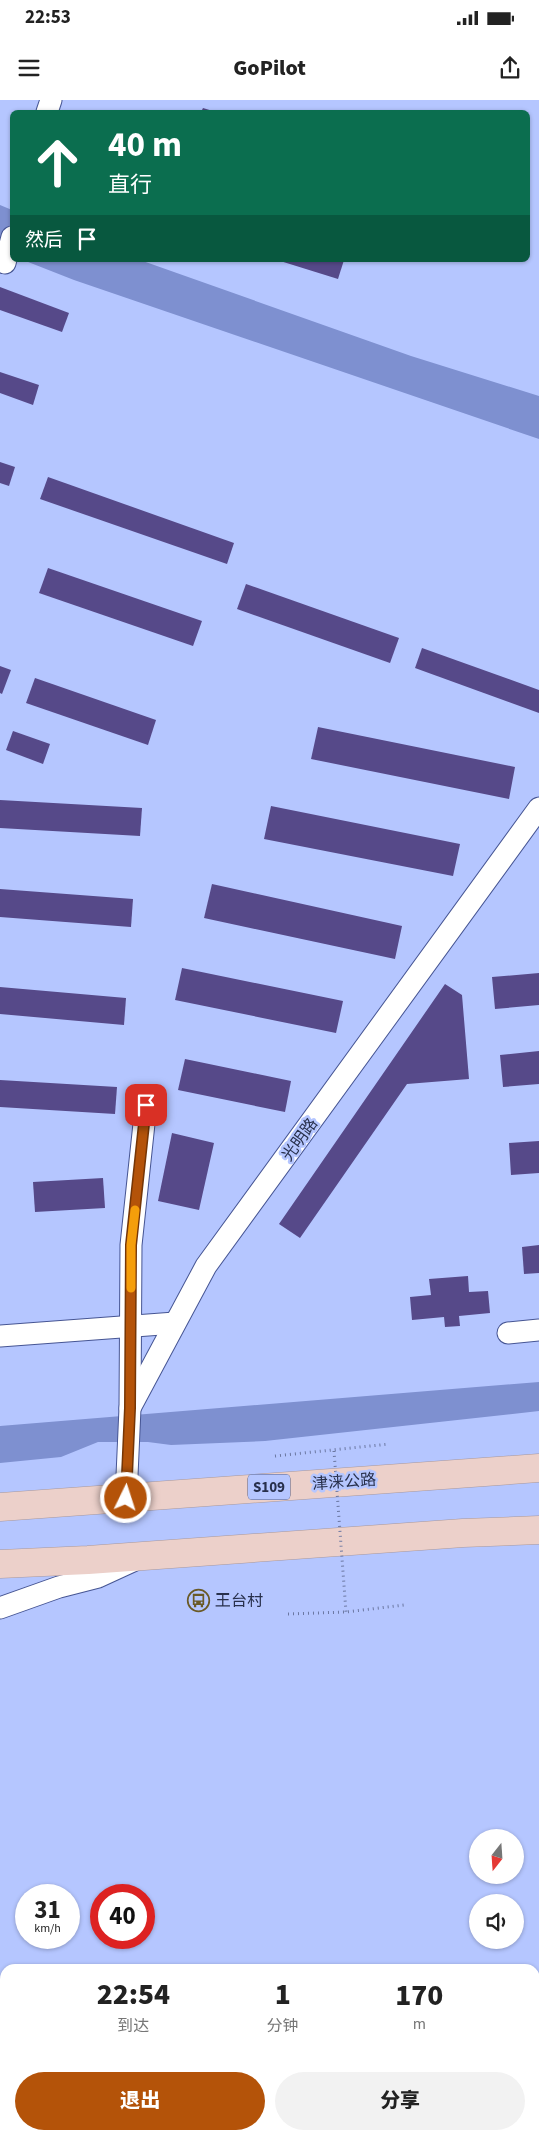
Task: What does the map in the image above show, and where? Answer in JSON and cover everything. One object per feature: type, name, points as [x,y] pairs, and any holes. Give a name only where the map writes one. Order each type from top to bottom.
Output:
[{"type":"highway","name":"津涞公路","points":[[0,1507],[539,1468]]},
{"type":"highway","points":[[0,1564],[88,1560],[463,1533],[539,1530]]},
{"type":"street","points":[[5,262],[10,244]]},
{"type":"street","name":"光明路","points":[[126,1498],[130,1408],[206,1266],[539,808]]},
{"type":"street","points":[[130,1408],[131,1245],[146,1105]]},
{"type":"street","points":[[0,1336],[175,1323]]},
{"type":"street","points":[[508,1334],[539,1330]]},
{"type":"street","points":[[0,1608],[59,1587],[98,1577],[146,1555]]},
{"type":"street","points":[[0,1616],[20,1601]]},
{"type":"path","points":[[275,1456],[389,1444]]},
{"type":"path","points":[[334,1451],[346,1612]]},
{"type":"path","points":[[288,1614],[346,1612],[404,1606]]},
{"type":"water","points":[[0,205],[10,209],[10,255],[0,251]]},
{"type":"water","points":[[28,262],[146,262],[411,356],[539,396],[539,439],[74,280]]},
{"type":"water","points":[[539,1382],[539,1411],[265,1441],[171,1445],[148,1442],[98,1442],[61,1457],[0,1463],[0,1426]]},
{"type":"building","points":[[283,262],[343,262],[338,279]]},
{"type":"building","points":[[0,287],[69,313],[62,332],[0,310]]},
{"type":"building","points":[[0,372],[39,385],[33,405],[0,393]]},
{"type":"building","points":[[0,462],[15,467],[9,486],[0,483]]},
{"type":"building","points":[[48,477],[234,543],[227,564],[40,499]]},
{"type":"building","points":[[48,568],[202,621],[193,646],[39,593]]},
{"type":"building","points":[[246,584],[399,638],[390,663],[237,609]]},
{"type":"building","points":[[422,648],[539,690],[539,713],[415,668]]},
{"type":"building","points":[[0,666],[11,670],[2,694],[0,693]]},
{"type":"building","points":[[35,678],[156,720],[148,745],[26,703]]},
{"type":"building","points":[[318,727],[515,767],[509,799],[311,759]]},
{"type":"building","points":[[13,731],[50,744],[43,764],[6,750]]},
{"type":"building","points":[[0,800],[142,808],[140,836],[0,828]]},
{"type":"building","points":[[271,806],[460,844],[453,876],[264,839]]},
{"type":"building","points":[[212,884],[402,926],[395,959],[204,918]]},
{"type":"building","points":[[0,889],[133,899],[131,927],[0,917]]},
{"type":"building","points":[[182,968],[343,1001],[336,1033],[175,1000]]},
{"type":"building","points":[[539,973],[539,1005],[495,1009],[492,977]]},
{"type":"building","points":[[445,984],[462,995],[469,1079],[407,1084],[300,1238],[279,1224]]},
{"type":"building","points":[[0,987],[126,998],[124,1025],[0,1014]]},
{"type":"building","points":[[539,1051],[539,1084],[503,1087],[500,1055]]},
{"type":"building","points":[[185,1059],[291,1081],[285,1112],[178,1090]]},
{"type":"building","points":[[0,1080],[117,1087],[115,1114],[0,1107]]},
{"type":"building","points":[[172,1133],[214,1143],[199,1210],[158,1201]]},
{"type":"building","points":[[539,1141],[539,1173],[511,1175],[509,1143]]},
{"type":"building","points":[[103,1178],[105,1208],[35,1212],[33,1182]]},
{"type":"building","points":[[539,1245],[539,1273],[524,1274],[522,1247]]},
{"type":"building","points":[[468,1276],[469,1292],[488,1291],[490,1313],[459,1316],[460,1326],[445,1327],[444,1317],[412,1320],[410,1297],[431,1295],[429,1279]]},
{"type":"slow traffic","points":[[131,1288],[131,1245],[135,1210]]},
{"type":"place","name":"王台村","points":[[199,1600]]},
{"type":"route","points":[[126,1498],[130,1408],[131,1245],[146,1105]]}]
